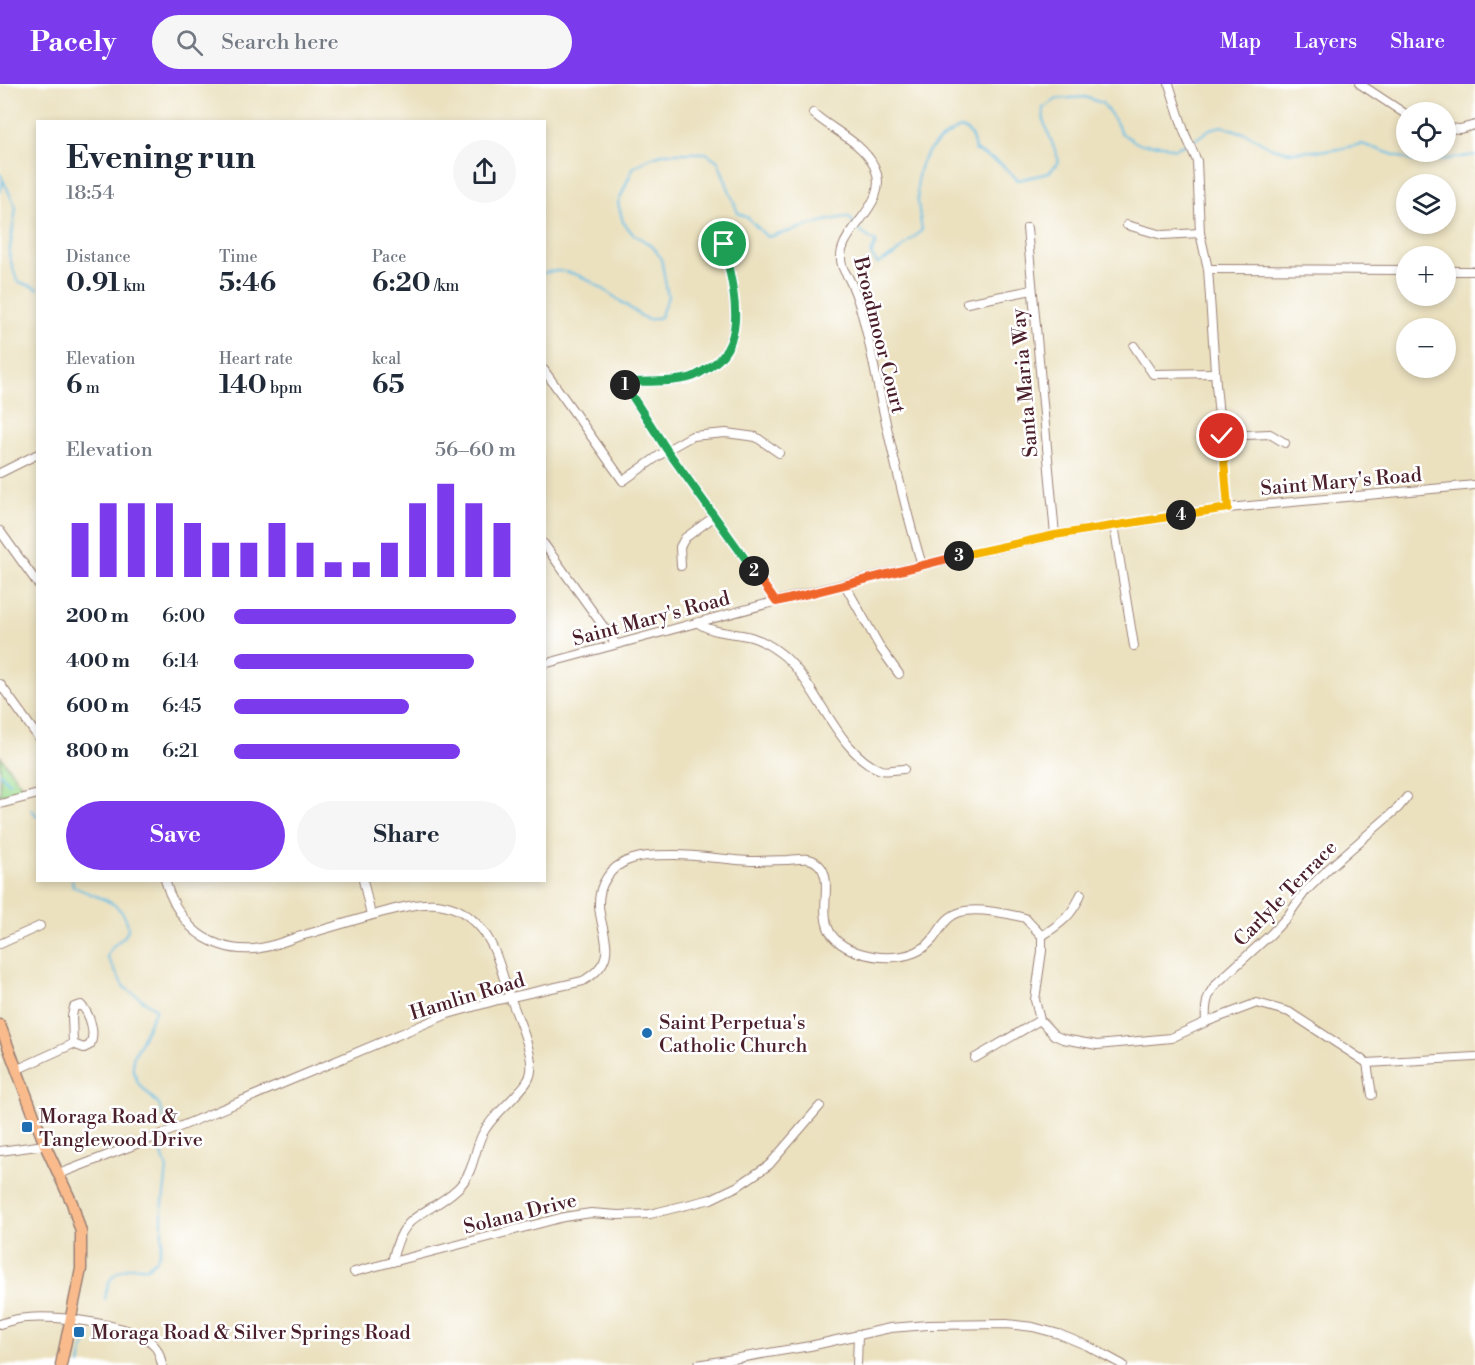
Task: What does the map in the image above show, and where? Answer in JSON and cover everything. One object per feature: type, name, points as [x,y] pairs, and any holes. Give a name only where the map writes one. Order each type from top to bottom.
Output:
[{"type":"main road","points":[[0,1025],[45,1145],[72,1203],[81,1233],[81,1269],[62,1365]]},
{"type":"street","points":[[1169,84],[1185,134],[1197,161],[1200,233],[1208,268],[1228,508]]},
{"type":"street","points":[[1360,84],[1396,108]]},
{"type":"street","name":"Broadmoor Court","points":[[813,113],[856,145],[874,167],[877,178],[874,202],[849,234],[842,252],[841,265],[861,311],[884,416],[922,565]]},
{"type":"street","points":[[1456,129],[1475,125]]},
{"type":"street","points":[[1126,225],[1162,235],[1200,233]]},
{"type":"street","name":"Santa Maria Way","points":[[1027,228],[1055,535]]},
{"type":"street","points":[[724,244],[736,313],[735,328],[725,354],[694,376],[623,382],[667,450],[776,602]]},
{"type":"street","points":[[1208,268],[1396,270]]},
{"type":"street","points":[[1456,271],[1475,272]]},
{"type":"street","points":[[967,303],[1032,290]]},
{"type":"street","points":[[1134,346],[1153,374],[1215,373]]},
{"type":"street","points":[[546,373],[623,481],[667,450],[692,436],[726,433],[756,436],[779,453]]},
{"type":"street","points":[[1222,436],[1270,434],[1285,443]]},
{"type":"street","points":[[0,473],[36,455]]},
{"type":"street","name":"Saint Mary's Road","points":[[547,663],[922,565],[1055,535],[1228,508],[1475,485]]},
{"type":"street","points":[[681,566],[680,547],[685,538],[715,516]]},
{"type":"street","points":[[1114,525],[1134,646]]},
{"type":"street","points":[[0,531],[36,581]]},
{"type":"street","points":[[546,547],[616,644]]},
{"type":"street","points":[[844,585],[881,649],[899,674]]},
{"type":"street","points":[[698,623],[708,630],[750,637],[781,653],[795,667],[825,713],[859,756],[882,770],[904,769]]},
{"type":"street","points":[[0,684],[36,735]]},
{"type":"street","points":[[0,804],[36,795]]},
{"type":"street","name":"Carlyle Terrace","points":[[1206,1022],[1205,1005],[1216,984],[1272,934],[1304,893],[1328,869],[1398,808],[1407,797]]},
{"type":"street","name":"Hamlin Road","points":[[59,1174],[165,1133],[448,1014],[583,981],[598,970],[605,961],[607,939],[598,907],[601,890],[610,874],[619,865],[632,859],[673,855],[752,861],[810,859],[821,867],[825,877],[825,917],[831,936],[839,944],[856,952],[873,956],[892,958],[912,954],[932,940],[944,921],[960,912],[970,910],[1025,918],[1042,936]]},
{"type":"street","name":"Solana Drive","points":[[166,882],[183,919],[198,934],[234,949],[259,949],[371,915],[425,902],[448,906],[461,912],[476,923],[487,937],[496,954],[531,1061],[531,1072],[528,1081],[492,1119],[482,1135],[471,1172],[460,1187],[414,1217],[404,1228],[395,1246],[392,1262]]},
{"type":"street","points":[[363,882],[371,915]]},
{"type":"street","points":[[1081,894],[1068,918],[1042,936],[1035,1000],[1040,1020],[1054,1035],[1074,1043],[1097,1045],[1171,1038],[1257,1003],[1289,1012],[1367,1063],[1475,1057]]},
{"type":"street","points":[[0,944],[40,926]]},
{"type":"street","points":[[18,1069],[73,1044],[84,1048],[90,1045],[94,1038],[87,1010],[81,1005],[74,1007],[72,1016],[73,1044]]},
{"type":"street","points":[[975,1058],[1040,1020]]},
{"type":"street","points":[[1367,1063],[1372,1095]]},
{"type":"street","name":"Solana Drive","points":[[354,1272],[564,1217],[591,1213],[650,1214],[711,1199],[738,1186],[769,1165],[820,1106]]},
{"type":"street","points":[[0,1151],[45,1145]]},
{"type":"street","points":[[0,1324],[27,1318],[72,1319],[113,1327],[140,1336],[152,1343],[159,1353],[162,1365]]},
{"type":"street","points":[[697,1365],[810,1346],[890,1328],[1007,1324],[1033,1327],[1059,1334],[1088,1346],[1123,1365]]},
{"type":"street","points":[[857,1365],[858,1334]]},
{"type":"green space","points":[[0,756],[25,790],[0,796]]},
{"type":"waterway","points":[[546,273],[558,271],[585,278],[648,320],[660,317],[668,297],[661,258],[652,246],[632,233],[623,222],[618,203],[633,168],[650,158],[665,153],[706,153],[718,161],[738,213],[748,218],[767,237],[828,220],[849,217],[862,233],[876,242],[871,254],[877,264],[894,255],[922,230],[917,183],[919,170],[932,147],[960,128],[969,133],[975,150],[1001,164],[1018,180],[1049,173],[1059,161],[1044,122],[1043,108],[1057,99],[1085,97],[1102,103],[1115,120],[1121,133],[1139,144],[1163,145],[1174,149],[1186,144]]},
{"type":"waterway","points":[[1192,142],[1210,129],[1222,126],[1247,134],[1272,148],[1291,152],[1334,150],[1362,144],[1412,161],[1475,155]]},
{"type":"waterway","points":[[0,174],[16,207],[9,255],[17,281],[36,288]]},
{"type":"waterway","points":[[0,192],[3,181]]},
{"type":"waterway","points":[[0,773],[9,783]]},
{"type":"waterway","points":[[31,809],[36,815]]},
{"type":"waterway","points":[[72,882],[73,886],[116,906],[126,921],[127,932],[107,957],[124,987],[156,1009],[133,1058],[133,1069],[138,1083],[159,1105],[165,1121]]},
{"type":"waterway","points":[[105,1299],[114,1275],[123,1269],[132,1267],[147,1268],[157,1259],[162,1243],[162,1211],[167,1169],[162,1154],[171,1139]]},
{"type":"waterway","points":[[80,1365],[83,1349],[90,1334]]},
{"type":"place","name":"Saint Perpetua's Catholic Church","points":[[647,1033]]},
{"type":"place","name":"Moraga Road & Tanglewood Drive","points":[[27,1127]]},
{"type":"place","name":"Moraga Road & Silver Springs Road","points":[[79,1332]]},
{"type":"route","points":[[724,244],[736,313],[735,328],[725,354],[694,376],[623,382],[667,450],[776,602],[922,565],[1055,535],[1228,508],[1222,436]]}]
